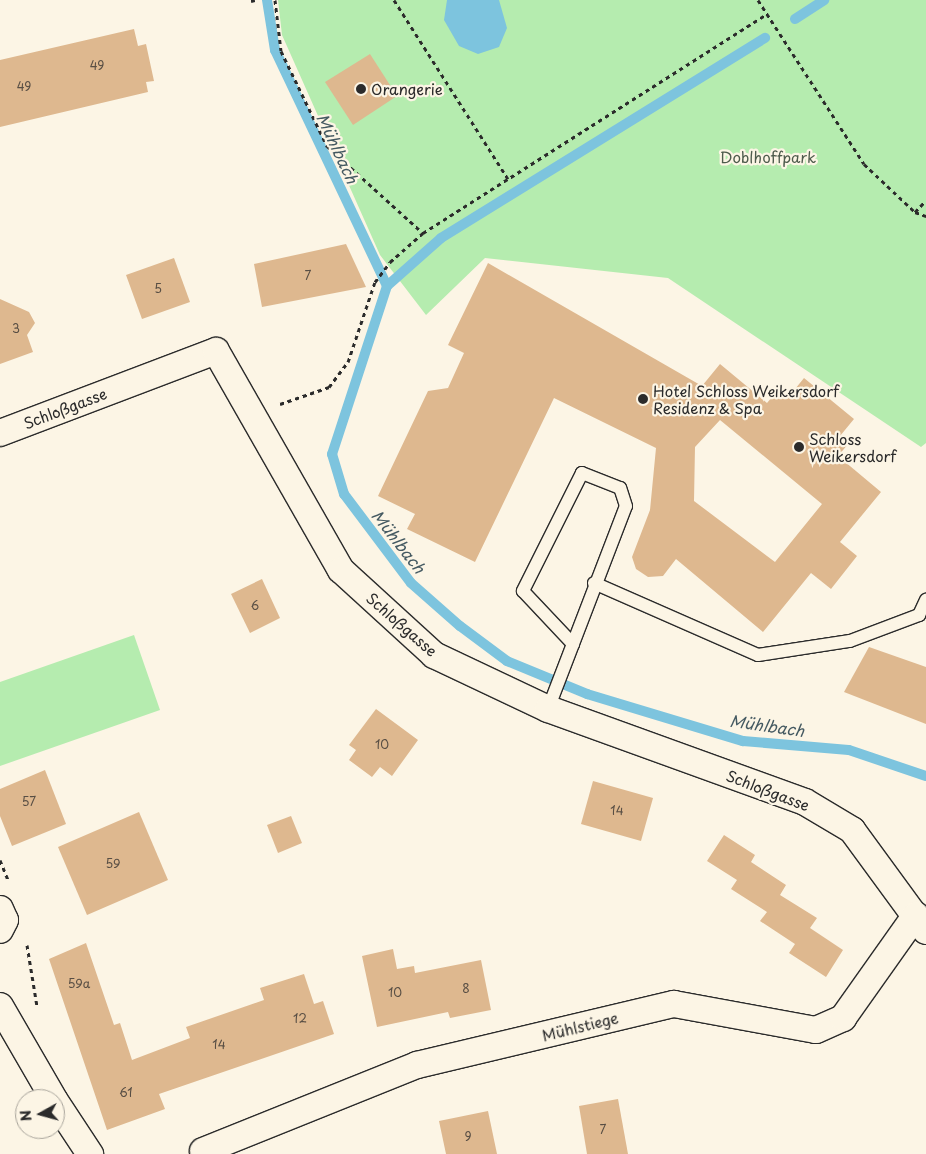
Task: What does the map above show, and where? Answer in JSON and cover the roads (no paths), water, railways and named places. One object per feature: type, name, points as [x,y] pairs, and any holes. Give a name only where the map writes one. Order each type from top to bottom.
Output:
[{"type":"street","name":"Schloßgasse","points":[[0,433],[216,351],[341,570],[434,655],[805,802],[852,830],[921,923]]},
{"type":"street","points":[[0,910],[5,920],[0,930]]},
{"type":"street","name":"Mühlstiege","points":[[204,1151],[417,1066],[674,1004],[816,1030],[843,1018],[921,923]]},
{"type":"street","points":[[0,1006],[48,1089]]},
{"type":"street","points":[[65,1116],[90,1154]]},
{"type":"lane","points":[[550,702],[572,644],[594,583],[626,506],[620,488],[582,473],[523,591],[572,644]]},
{"type":"lane","points":[[594,583],[758,655],[850,641],[919,615],[926,600]]},
{"type":"water","points":[[447,0],[499,0],[507,28],[499,47],[478,54],[459,46],[444,20]]},
{"type":"waterway","name":"Mühlbach","points":[[267,0],[275,50],[387,286],[332,454],[344,494],[411,583],[460,626],[507,661],[587,694],[743,741],[849,750],[926,776]]},
{"type":"waterway","points":[[795,19],[824,0]]},
{"type":"waterway","points":[[387,286],[441,238],[765,38]]},
{"type":"place","name":"Orangerie","points":[[361,89]]},
{"type":"place","name":"Hotel Schloss Weikersdorf Residenz & Spa","points":[[643,399]]},
{"type":"place","name":"Schloss Weikersdorf","points":[[799,447]]},
{"type":"park label","name":"Doblhoffpark","points":[[768,157]]}]
